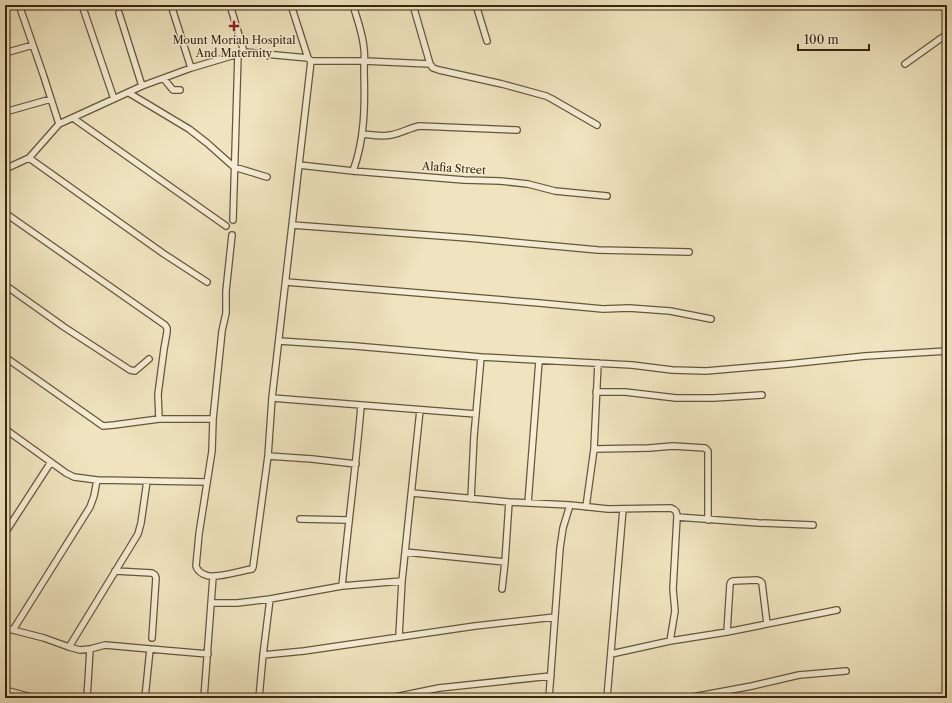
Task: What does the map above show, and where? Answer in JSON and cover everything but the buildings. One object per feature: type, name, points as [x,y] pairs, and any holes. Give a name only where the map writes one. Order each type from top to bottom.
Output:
[{"type":"street","points":[[19,5],[59,124]]},
{"type":"street","points":[[82,5],[114,99]]},
{"type":"street","points":[[171,5],[191,68]]},
{"type":"street","points":[[230,5],[244,52]]},
{"type":"street","points":[[232,235],[226,291],[226,313],[222,331],[213,419],[212,451],[199,534],[196,566],[197,570],[200,572],[213,577],[252,569],[253,567],[268,456],[272,398],[299,165],[309,60],[291,5]]},
{"type":"street","points":[[353,5],[365,50],[362,134],[358,157],[353,170]]},
{"type":"street","points":[[413,5],[430,64],[433,68],[546,96],[597,125]]},
{"type":"street","points":[[476,5],[487,41]]},
{"type":"street","points":[[119,13],[142,86]]},
{"type":"street","points":[[905,64],[947,34]]},
{"type":"street","points":[[5,53],[33,45]]},
{"type":"street","points":[[5,169],[29,158],[59,124],[142,86],[191,68],[244,52],[309,60],[430,64]]},
{"type":"street","points":[[232,220],[238,54]]},
{"type":"street","points":[[164,79],[173,90],[180,90]]},
{"type":"street","points":[[129,92],[189,129],[234,167],[267,177]]},
{"type":"street","points":[[5,112],[51,99]]},
{"type":"street","points":[[73,118],[226,226]]},
{"type":"street","points":[[362,134],[386,136],[412,127],[420,126],[517,130]]},
{"type":"street","points":[[29,158],[164,254],[207,282]]},
{"type":"street","name":"Alafia Street","points":[[299,165],[464,180],[528,184],[555,191],[607,196]]},
{"type":"street","points":[[5,214],[165,325],[167,332],[158,394],[159,419]]},
{"type":"street","points":[[292,225],[598,250],[690,252]]},
{"type":"street","points":[[286,282],[603,309],[630,308],[663,311],[711,319]]},
{"type":"street","points":[[5,285],[64,327],[130,370],[135,371],[149,359]]},
{"type":"street","points":[[279,341],[481,357],[632,365],[672,370],[706,371],[865,356],[947,351]]},
{"type":"street","points":[[5,357],[103,426],[159,419],[213,419]]},
{"type":"street","points":[[471,498],[481,357]]},
{"type":"street","points":[[528,503],[539,361]]},
{"type":"street","points":[[586,506],[594,449],[598,363]]},
{"type":"street","points":[[596,392],[625,392],[676,398],[714,398],[762,395]]},
{"type":"street","points":[[272,398],[476,414]]},
{"type":"street","points":[[342,586],[361,406]]},
{"type":"street","points":[[399,636],[402,581],[420,410]]},
{"type":"street","points":[[5,429],[66,473],[74,477],[97,480],[207,482]]},
{"type":"street","points":[[594,449],[673,446],[705,448],[708,451],[708,520]]},
{"type":"street","points":[[268,456],[356,464]]},
{"type":"street","points":[[5,533],[51,462]]},
{"type":"street","points":[[13,630],[90,506],[94,496],[97,480]]},
{"type":"street","points":[[69,647],[140,529],[147,481]]},
{"type":"street","points":[[412,493],[509,502],[586,506],[608,509],[671,508],[676,510],[677,517],[673,589],[675,611],[670,641]]},
{"type":"street","points":[[502,589],[509,502]]},
{"type":"street","points":[[549,698],[563,528],[570,505]]},
{"type":"street","points":[[607,698],[623,509]]},
{"type":"street","points":[[677,517],[759,523],[814,525]]},
{"type":"street","points":[[300,519],[348,520]]},
{"type":"street","points":[[405,552],[505,562]]},
{"type":"street","points":[[115,571],[152,573],[155,575],[152,638]]},
{"type":"street","points":[[204,698],[213,577]]},
{"type":"street","points":[[727,632],[730,584],[733,581],[757,580],[762,583],[767,624]]},
{"type":"street","points":[[212,602],[237,603],[270,599],[342,586],[402,581]]},
{"type":"street","points":[[259,698],[270,599]]},
{"type":"street","points":[[611,654],[670,641],[727,632],[837,610]]},
{"type":"street","points":[[263,655],[475,626],[555,617]]},
{"type":"street","points":[[5,628],[44,638],[80,650],[105,645],[208,654]]},
{"type":"street","points":[[87,698],[90,649]]},
{"type":"street","points":[[145,698],[150,649]]},
{"type":"street","points":[[687,698],[799,675],[846,670]]},
{"type":"street","points":[[390,698],[402,697],[438,688],[551,676]]},
{"type":"street","points":[[5,690],[35,698]]},
{"type":"place","name":"Mount Moriah Hospital And Maternity","points":[[234,26]]}]
